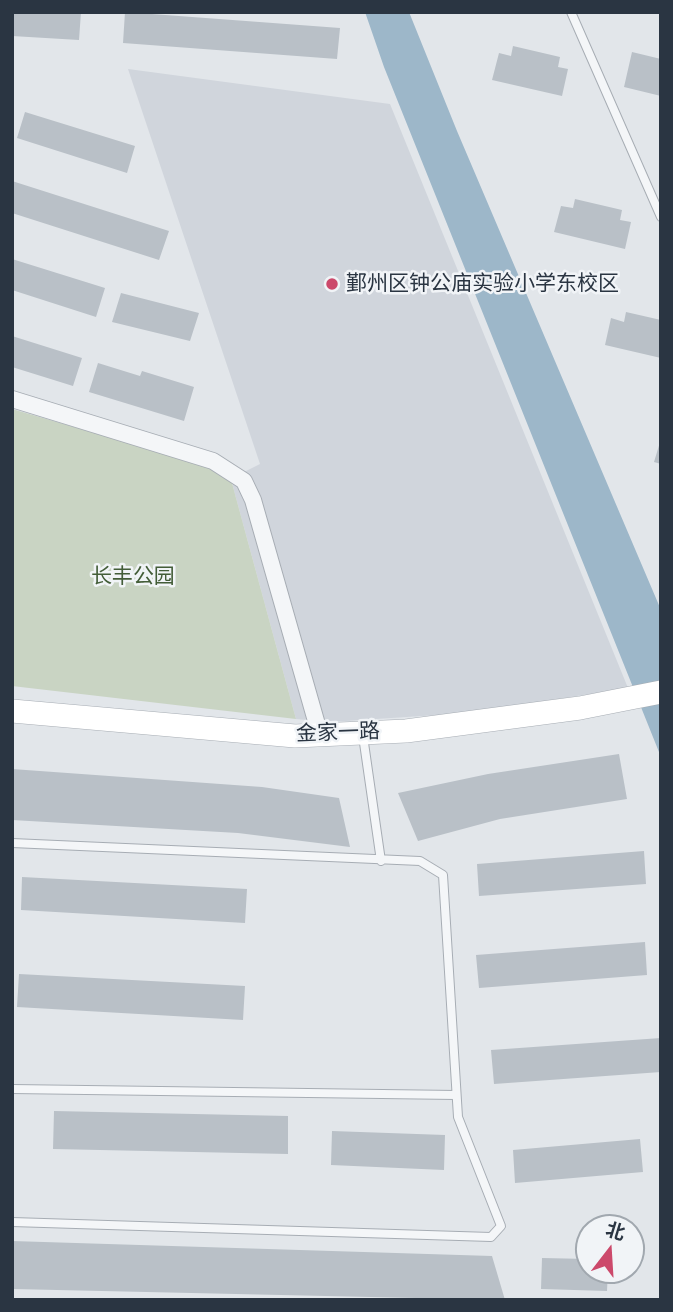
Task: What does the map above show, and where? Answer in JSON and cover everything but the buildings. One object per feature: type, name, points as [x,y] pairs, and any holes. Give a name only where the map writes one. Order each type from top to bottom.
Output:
[{"type":"street","points":[[12,399],[213,461],[244,481],[253,500],[320,734]]},
{"type":"street","name":"金家一路","points":[[12,711],[180,728],[295,736],[406,731],[580,708],[661,692]]},
{"type":"lane","points":[[570,12],[661,217]]},
{"type":"lane","points":[[363,733],[381,861]]},
{"type":"lane","points":[[12,843],[420,862],[443,875],[458,1117],[501,1226],[491,1237],[12,1222]]},
{"type":"lane","points":[[12,1089],[456,1095]]},
{"type":"shaded area","name":"鄞州区钟公庙实验小学东校区","points":[[128,69],[390,104],[628,688],[468,713],[330,722],[296,719],[229,472],[238,475],[260,464]]},
{"type":"green space","name":"长丰公园","points":[[12,409],[229,472],[296,719],[12,686]]},
{"type":"water","points":[[365,12],[409,12],[661,610],[661,757],[384,67]]},
{"type":"place","name":"鄞州区钟公庙实验小学东校区","points":[[332,284]]}]
